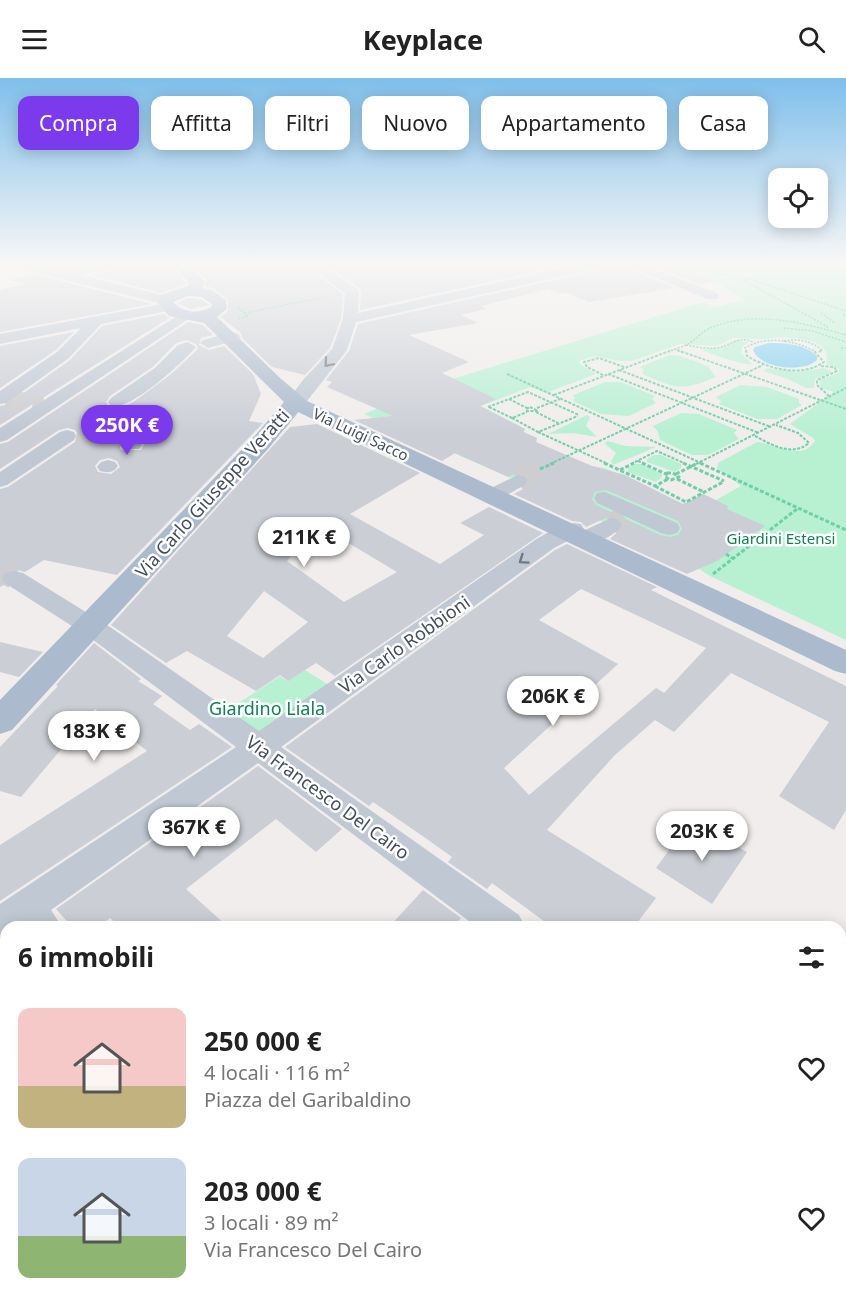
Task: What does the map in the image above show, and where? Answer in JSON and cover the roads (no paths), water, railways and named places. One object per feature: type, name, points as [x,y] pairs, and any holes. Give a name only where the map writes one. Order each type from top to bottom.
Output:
[{"type":"main road","points":[[203,319],[231,338],[294,396],[296,401]]},
{"type":"main road","name":"Via Luigi Sacco","points":[[296,401],[600,525],[846,661]]},
{"type":"main road","name":"Via Luigi Sacco","points":[[296,401],[318,414],[600,525]]},
{"type":"main road","name":"Via Carlo Giuseppe Veratti","points":[[0,723],[92,626],[296,401]]},
{"type":"street","points":[[0,436],[45,405],[190,319]]},
{"type":"street","points":[[296,401],[339,350],[353,319]]},
{"type":"street","points":[[0,339],[97,320]]},
{"type":"street","points":[[2,399],[63,355],[97,320]]},
{"type":"street","points":[[208,343],[231,338]]},
{"type":"street","points":[[117,402],[161,372],[183,348],[188,347]]},
{"type":"street","points":[[111,365],[161,372]]},
{"type":"street","points":[[0,481],[72,434]]},
{"type":"street","points":[[605,498],[600,525],[669,528]]},
{"type":"street","name":"Via Carlo Robbioni","points":[[23,920],[260,746],[546,543],[600,525]]},
{"type":"street","points":[[14,578],[92,626]]},
{"type":"street","name":"Via Francesco Del Cairo","points":[[92,626],[498,921]]},
{"type":"water","points":[[769,343],[788,344],[807,349],[817,356],[817,360],[802,367],[773,365],[757,356],[753,350],[755,347]]},
{"type":"tunnel","points":[[6,399],[43,404]]},
{"type":"tunnel","points":[[77,433],[130,445]]},
{"type":"tunnel","points":[[518,481],[540,469]]},
{"type":"tunnel","points":[[611,525],[624,517]]},
{"type":"tunnel","points":[[0,570],[14,578]]},
{"type":"park label","name":"Giardini Estensi","points":[[781,538]]},
{"type":"park label","name":"Giardino Liala","points":[[267,708]]}]
